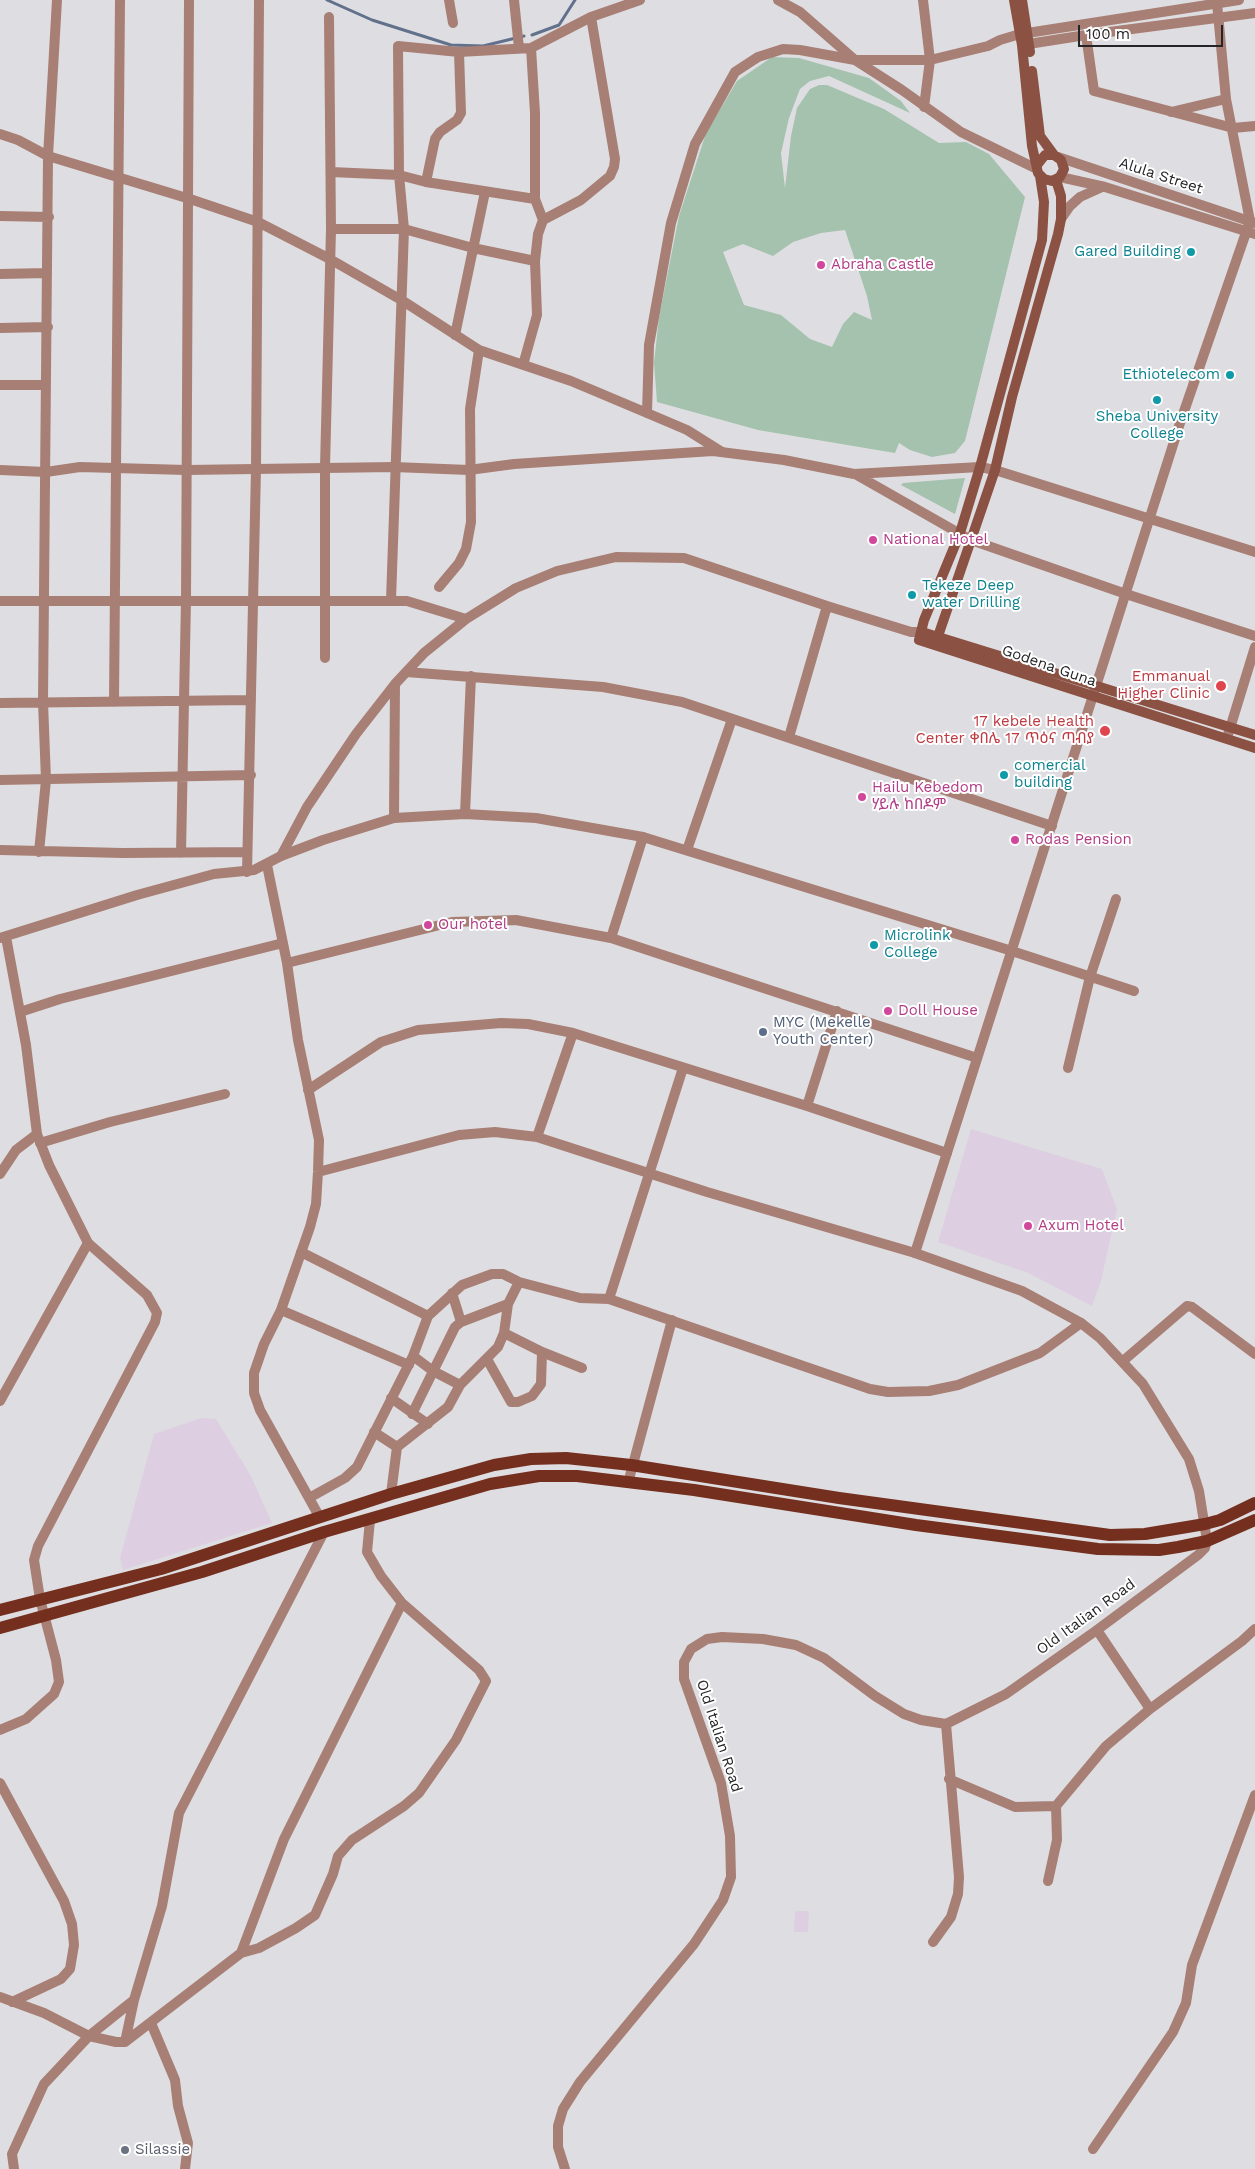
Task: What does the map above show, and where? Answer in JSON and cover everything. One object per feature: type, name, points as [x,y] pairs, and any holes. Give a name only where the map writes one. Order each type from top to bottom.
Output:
[{"type":"main road","points":[[936,641],[995,470],[1012,397],[1061,219],[1061,196],[1058,179],[1064,169],[1056,156],[1043,143],[1038,128],[1026,45],[1014,0]]},
{"type":"main road","points":[[1022,0],[1023,34]]},
{"type":"main road","points":[[917,635],[960,533],[1042,240],[1044,202],[1032,146],[1026,45]]},
{"type":"main road","points":[[1038,170],[1045,155],[1056,156]]},
{"type":"main road","points":[[1038,170],[1048,181],[1058,179]]},
{"type":"main road","points":[[1000,392],[1012,397]]},
{"type":"main road","name":"Godena Guna","points":[[917,635],[1095,692],[1255,748]]},
{"type":"main road","name":"Godena Guna","points":[[1095,692],[1230,726],[1255,735]]},
{"type":"main road","points":[[0,1610],[161,1569],[391,1494],[494,1465],[531,1459],[566,1458],[631,1465],[839,1498],[1110,1534],[1145,1534],[1205,1524],[1227,1517],[1255,1503]]},
{"type":"main road","points":[[0,1628],[44,1614],[202,1572],[324,1532],[490,1484],[525,1477],[577,1476],[694,1490],[916,1525],[1098,1549],[1159,1550],[1207,1540],[1255,1520]]},
{"type":"main road","points":[[198,1557],[202,1572]]},
{"type":"main road","points":[[161,1569],[165,1582]]},
{"type":"street","points":[[39,852],[46,780],[42,702],[46,472],[45,385],[48,327],[48,156],[57,0]]},
{"type":"street","points":[[114,702],[120,178],[120,0]]},
{"type":"street","points":[[181,853],[186,600],[190,199],[189,0]]},
{"type":"street","points":[[247,872],[246,852],[251,776],[256,469],[259,0]]},
{"type":"street","points":[[449,0],[453,23]]},
{"type":"street","points":[[514,0],[519,48]]},
{"type":"street","points":[[391,600],[394,467],[403,301],[404,229],[399,175],[398,46],[458,52],[532,48],[572,29],[591,17],[640,0]]},
{"type":"street","points":[[778,0],[800,12],[855,60],[962,132],[1038,170]]},
{"type":"street","points":[[923,0],[930,60],[924,107]]},
{"type":"street","points":[[647,413],[649,345],[671,223],[695,144],[711,112],[735,72],[758,56],[783,49],[855,60],[930,60],[988,46],[1000,40],[1023,34],[1239,0]]},
{"type":"street","points":[[915,1253],[1150,519],[1252,227],[1226,99],[1217,3]]},
{"type":"street","points":[[1000,40],[1026,45],[1086,35],[1255,13]]},
{"type":"street","points":[[325,658],[325,467],[328,258],[331,229],[329,17]]},
{"type":"street","points":[[543,220],[581,200],[610,176],[614,167],[615,159],[591,17]]},
{"type":"street","points":[[1086,35],[1094,91],[1167,113],[1233,128],[1255,126]]},
{"type":"street","points":[[523,365],[537,315],[535,261],[538,234],[543,220],[535,199],[535,113],[532,48]]},
{"type":"street","points":[[426,182],[435,140],[440,132],[457,120],[461,113],[458,52]]},
{"type":"street","points":[[1167,113],[1226,99]]},
{"type":"street","points":[[0,134],[48,156],[190,199],[258,222],[328,258],[403,301],[479,350],[647,413],[687,430],[722,452]]},
{"type":"street","name":"Alula Street","points":[[1056,156],[1252,227]]},
{"type":"street","points":[[331,172],[399,175],[426,182],[535,199]]},
{"type":"street","name":"Alula Street","points":[[1058,179],[1105,187],[1252,227]]},
{"type":"street","points":[[1061,219],[1070,206],[1080,197],[1105,187]]},
{"type":"street","points":[[455,335],[485,192]]},
{"type":"street","points":[[0,216],[49,217]]},
{"type":"street","points":[[331,229],[404,229],[473,248],[535,261]]},
{"type":"street","points":[[0,274],[47,273]]},
{"type":"street","points":[[0,328],[48,327]]},
{"type":"street","points":[[439,586],[459,564],[466,549],[471,522],[470,409],[479,350]]},
{"type":"street","points":[[0,385],[45,385]]},
{"type":"street","points":[[0,470],[46,472],[80,467],[186,470],[394,467],[470,470],[514,464],[690,452],[722,452],[784,460],[854,474],[980,467],[995,470],[1255,552]]},
{"type":"street","points":[[854,474],[971,540],[1126,594],[1255,636]]},
{"type":"street","points":[[281,856],[306,807],[356,734],[395,684],[424,653],[466,619],[516,588],[557,571],[616,557],[684,558],[917,635]]},
{"type":"street","points":[[0,602],[391,600],[407,601],[466,619]]},
{"type":"street","points":[[789,737],[827,606]]},
{"type":"street","points":[[1227,738],[1255,647]]},
{"type":"street","points":[[406,672],[603,687],[682,702],[1052,826]]},
{"type":"street","points":[[465,814],[471,676]]},
{"type":"street","points":[[394,818],[395,684]]},
{"type":"street","points":[[0,703],[251,700]]},
{"type":"street","points":[[687,850],[732,719]]},
{"type":"street","points":[[0,780],[251,776]]},
{"type":"street","points":[[0,1730],[26,1719],[54,1694],[59,1682],[40,1599],[34,1560],[38,1546],[155,1322],[157,1313],[147,1295],[88,1243],[56,1181],[39,1139],[20,1012],[3,938],[137,895],[214,874],[247,872],[267,865],[281,856],[323,840],[394,818],[465,814],[536,818],[643,837],[1012,951],[1134,991]]},
{"type":"street","points":[[611,938],[643,837]]},
{"type":"street","points":[[0,850],[39,852],[246,852]]},
{"type":"street","points":[[267,865],[287,962],[298,1040],[319,1140],[316,1204],[281,1310],[264,1344],[254,1373],[254,1393],[260,1410],[319,1516]]},
{"type":"street","points":[[1068,1068],[1090,977],[1116,899]]},
{"type":"street","points":[[287,962],[452,922],[516,920],[611,938],[978,1058]]},
{"type":"street","points":[[20,1012],[283,943]]},
{"type":"street","points":[[807,1106],[837,1011]]},
{"type":"street","points":[[308,1090],[380,1042],[418,1030],[501,1023],[528,1024],[573,1033],[807,1106],[947,1153]]},
{"type":"street","points":[[537,1137],[573,1033]]},
{"type":"street","points":[[609,1299],[683,1068]]},
{"type":"street","points":[[0,1174],[16,1150],[39,1139],[225,1094]]},
{"type":"street","points":[[318,1172],[459,1135],[495,1132],[537,1137],[649,1173],[915,1253],[1022,1291],[1081,1323],[1123,1361],[1143,1384],[1189,1459],[1199,1491],[1207,1540]]},
{"type":"street","points":[[0,1401],[88,1243]]},
{"type":"street","points":[[301,1252],[428,1316]]},
{"type":"street","points":[[309,1498],[345,1478],[357,1467],[411,1360],[428,1316],[462,1286],[492,1274],[503,1274],[519,1282],[580,1298],[609,1299],[870,1389],[888,1392],[929,1392],[958,1385],[1040,1353],[1081,1323]]},
{"type":"street","points":[[391,1494],[397,1447],[448,1407],[460,1385],[498,1347],[504,1333],[508,1304],[519,1282]]},
{"type":"street","points":[[452,1293],[461,1322]]},
{"type":"street","points":[[412,1414],[451,1333],[461,1322],[508,1304]]},
{"type":"street","points":[[1123,1361],[1187,1306],[1192,1307],[1253,1349]]},
{"type":"street","points":[[281,1310],[411,1360],[460,1385]]},
{"type":"street","points":[[628,1483],[631,1465],[672,1320]]},
{"type":"street","points":[[504,1333],[542,1352],[582,1368]]},
{"type":"street","points":[[487,1359],[511,1402],[518,1402],[532,1396],[541,1384],[542,1352]]},
{"type":"street","points":[[392,1398],[428,1424]]},
{"type":"street","points":[[374,1432],[397,1447]]},
{"type":"street","points":[[0,1997],[44,2013],[89,2036],[125,2042],[241,1953],[259,1948],[296,1928],[314,1914],[333,1874],[338,1856],[352,1840],[404,1806],[419,1793],[456,1740],[486,1681],[479,1670],[402,1603],[381,1576],[367,1552],[370,1520]]},
{"type":"street","points":[[125,2042],[134,2000],[162,1906],[179,1813],[324,1532]]},
{"type":"street","name":"Old Italian Road","points":[[565,2169],[558,2147],[558,2126],[563,2109],[580,2082],[694,1944],[723,1900],[731,1877],[730,1836],[721,1783],[684,1679],[684,1662],[691,1649],[707,1639],[722,1637],[763,1638],[796,1645],[824,1658],[875,1696],[904,1714],[921,1720],[946,1724],[1006,1694],[1097,1630],[1198,1555],[1205,1548],[1207,1540]]},
{"type":"street","points":[[241,1953],[284,1839],[402,1603]]},
{"type":"street","points":[[1048,1880],[1057,1840],[1056,1806],[1106,1746],[1150,1709],[1242,1641],[1255,1629]]},
{"type":"street","points":[[1097,1630],[1150,1709]]},
{"type":"street","points":[[933,1942],[951,1917],[958,1894],[959,1877],[949,1779],[946,1724]]},
{"type":"street","points":[[949,1779],[1015,1807],[1056,1806]]},
{"type":"street","points":[[0,1783],[64,1901],[72,1924],[74,1946],[70,1968],[61,1979],[12,2002]]},
{"type":"street","points":[[1094,2149],[1173,2032],[1180,2018],[1186,2004],[1192,1965],[1201,1938],[1255,1795]]},
{"type":"street","points":[[14,2169],[12,2154],[44,2084],[89,2036],[134,2000]]},
{"type":"street","points":[[151,2023],[175,2080],[178,2106],[188,2143],[185,2169]]},
{"type":"shaded area","name":"Axum Hotel","points":[[971,1129],[1102,1169],[1117,1209],[1101,1281],[1092,1306],[1028,1273],[938,1242]]},
{"type":"shaded area","points":[[201,1418],[216,1419],[251,1476],[272,1523],[123,1570],[120,1558],[154,1434]]},
{"type":"shaded area","points":[[795,1911],[809,1911],[808,1932],[794,1932]]},
{"type":"green space","points":[[772,57],[799,58],[869,78],[901,101],[910,113],[829,76],[810,81],[800,89],[789,118],[781,153],[785,188],[791,136],[797,108],[810,89],[819,85],[827,85],[884,109],[939,143],[966,142],[989,154],[1025,197],[965,441],[955,453],[932,457],[910,450],[899,443],[895,453],[758,430],[657,402],[654,363],[659,317],[679,216],[706,133],[737,81]],"holes":[[[845,230],[867,296],[872,320],[854,312],[843,324],[832,347],[810,339],[781,315],[744,305],[723,252],[743,244],[773,256],[793,242],[821,233]]]},
{"type":"green space","points":[[965,478],[955,514],[901,485],[903,483]]},
{"type":"waterway","points":[[327,0],[372,20],[451,45],[483,46],[524,36]]},
{"type":"waterway","points":[[532,35],[559,25],[575,0]]},
{"type":"place","name":"Gared Building","points":[[1191,252]]},
{"type":"place","name":"Abraha Castle","points":[[821,265]]},
{"type":"place","name":"Ethiotelecom","points":[[1230,375]]},
{"type":"place","name":"Sheba University College","points":[[1157,400]]},
{"type":"place","name":"National Hotel","points":[[873,540]]},
{"type":"place","name":"Tekeze Deep water Drilling","points":[[912,595]]},
{"type":"place","name":"Emmanual Higher Clinic","points":[[1221,686]]},
{"type":"place","name":"17 kebele Health Center ቀበሌ 17 ጥዕና ጣብያ","points":[[1105,731]]},
{"type":"place","name":"comercial building","points":[[1004,775]]},
{"type":"place","name":"Hailu Kebedom ሃይሉ ከበዶም","points":[[862,797]]},
{"type":"place","name":"Rodas Pension","points":[[1015,840]]},
{"type":"place","name":"Our hotel","points":[[428,925]]},
{"type":"place","name":"Microlink College","points":[[874,945]]},
{"type":"place","name":"Doll House","points":[[888,1011]]},
{"type":"place","name":"MYC (Mekelle Youth Center)","points":[[763,1032]]},
{"type":"place","name":"Axum Hotel","points":[[1028,1226]]},
{"type":"place","name":"Silassie","points":[[125,2150]]}]
